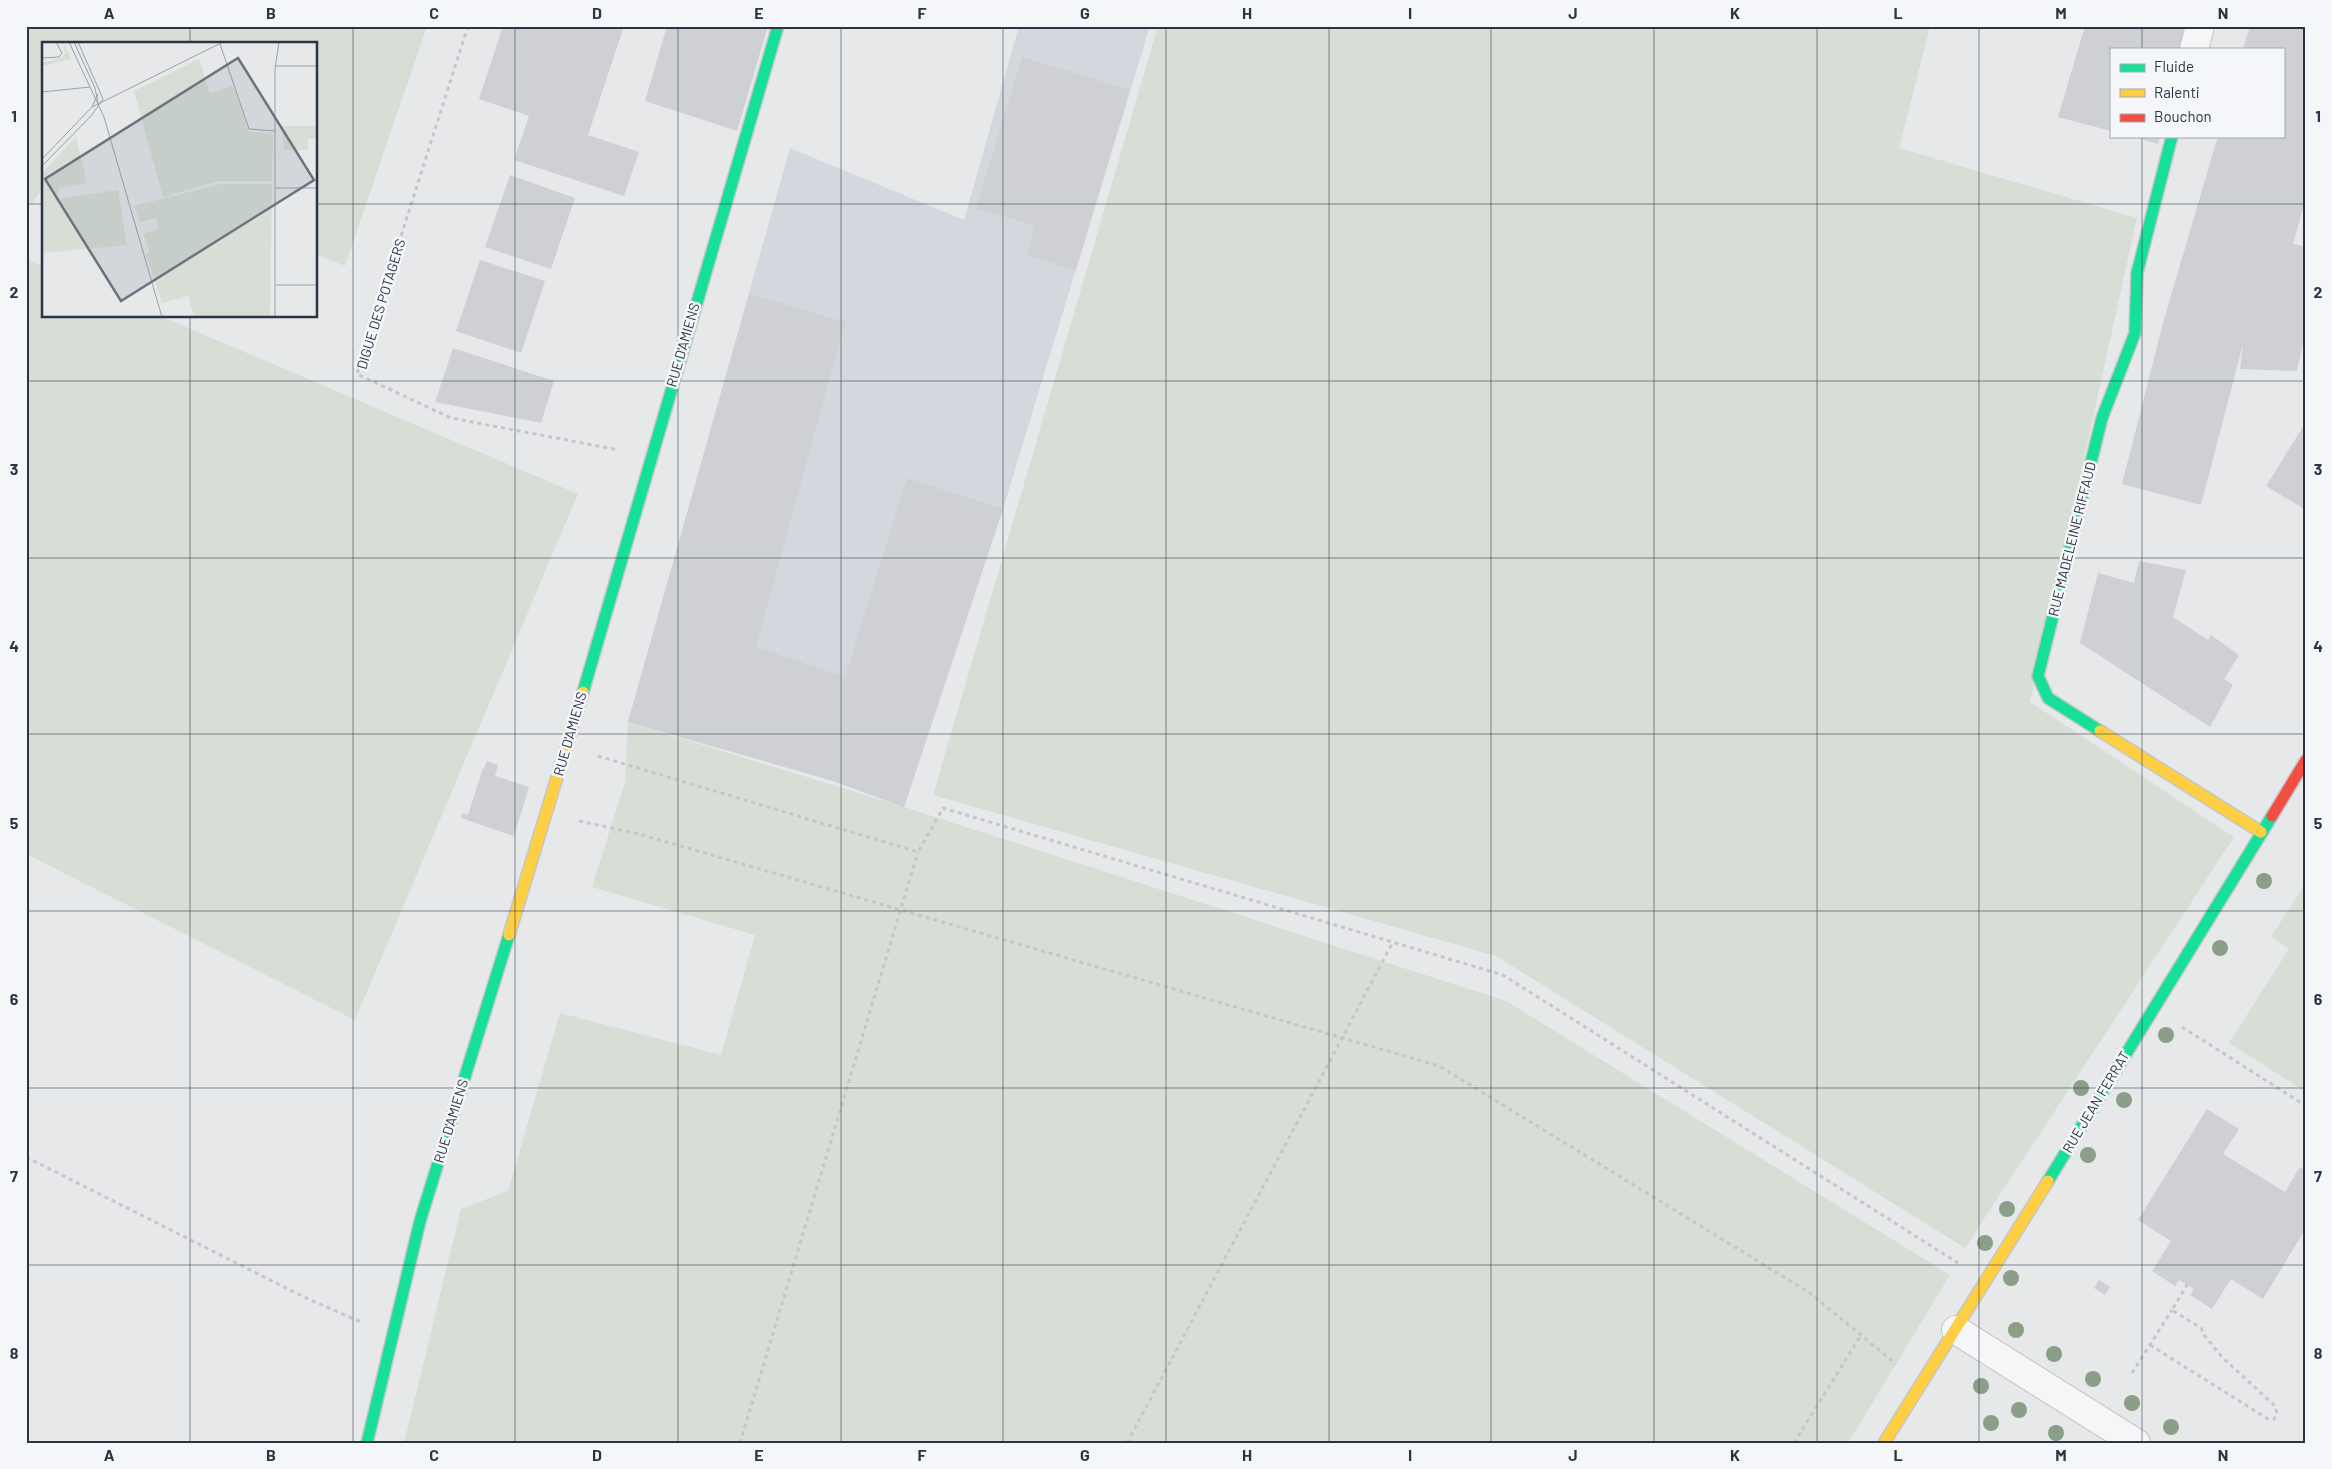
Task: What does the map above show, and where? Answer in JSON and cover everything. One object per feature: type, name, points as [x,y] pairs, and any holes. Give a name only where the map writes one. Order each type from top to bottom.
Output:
[{"type":"street","name":"RUE D'AMIENS","points":[[367,1443],[420,1221],[567,747],[778,26]]},
{"type":"street","points":[[2194,48],[2200,26]]},
{"type":"street","name":"RUE MADELEINE RIFFAUD","points":[[2171,138],[2137,273],[2135,334],[2102,418],[2038,676],[2048,698],[2261,832]]},
{"type":"street","name":"RUE JEAN FERRAT","points":[[1884,1443],[1956,1330],[2306,760]]},
{"type":"street","points":[[1956,1330],[2136,1443]]},
{"type":"path","name":"DIGUE DES POTAGERS","points":[[468,26],[357,374],[451,418],[651,456]]},
{"type":"path","points":[[567,747],[918,852]]},
{"type":"path","points":[[740,1443],[918,852],[944,808],[1503,975],[1986,1281]]},
{"type":"path","points":[[546,815],[638,834],[1439,1066],[1810,1293],[1921,1385]]},
{"type":"path","points":[[1127,1443],[1344,1039],[1393,942]]},
{"type":"path","points":[[2153,1009],[2306,1106]]},
{"type":"path","points":[[26,1157],[304,1297],[392,1336]]},
{"type":"path","points":[[2132,1374],[2187,1285]]},
{"type":"path","points":[[2150,1345],[2268,1419],[2274,1419],[2277,1412],[2274,1406],[2221,1356],[2204,1336],[2201,1328],[2172,1310]]},
{"type":"path","points":[[1794,1443],[1860,1335]]},
{"type":"shaded area","points":[[26,26],[427,26],[345,266],[318,255],[318,42],[42,42],[42,190],[26,211]]},
{"type":"shaded area","points":[[1019,26],[1150,26],[1003,509],[904,807],[830,780],[628,722],[790,148],[964,220]]},
{"type":"shaded area","points":[[1158,26],[1930,26],[1899,148],[2137,218],[2030,702],[2234,837],[1965,1248],[1496,956],[933,795]]},
{"type":"shaded area","points":[[26,259],[42,266],[42,318],[165,318],[578,494],[355,1020],[26,854]]},
{"type":"shaded area","points":[[628,722],[904,807],[1506,1001],[1950,1275],[1848,1443],[404,1443],[461,1209],[508,1191],[560,1013],[721,1055],[755,935],[592,887],[625,782]]},
{"type":"shaded area","points":[[2306,882],[2306,1092],[2229,1043],[2289,949],[2271,937]]},
{"type":"building","points":[[503,26],[624,26],[588,135],[639,152],[624,196],[514,160],[529,116],[479,99]]},
{"type":"building","points":[[667,26],[768,26],[737,131],[645,101]]},
{"type":"building","points":[[2085,26],[2186,26],[2180,48],[2110,48],[2110,131],[2058,117]]},
{"type":"building","points":[[2250,26],[2306,26],[2306,197],[2293,244],[2306,247],[2306,331],[2297,371],[2240,369],[2243,344],[2201,505],[2122,484],[2163,323],[2217,138],[2284,138],[2284,48],[2243,48]]},
{"type":"building","points":[[1022,57],[1130,90],[1076,270],[1027,255],[1035,226],[976,208]]},
{"type":"building","points":[[2137,138],[2160,138],[2158,144]]},
{"type":"building","points":[[510,175],[575,198],[551,269],[485,247]]},
{"type":"building","points":[[480,260],[545,281],[521,353],[456,331]]},
{"type":"building","points":[[749,294],[845,322],[756,647],[845,677],[907,478],[1003,509],[904,807],[830,780],[628,722]]},
{"type":"building","points":[[453,348],[554,381],[541,423],[435,402]]},
{"type":"building","points":[[2306,422],[2306,510],[2266,486]]},
{"type":"building","points":[[2139,561],[2186,570],[2173,617],[2208,640],[2211,635],[2239,655],[2224,679],[2233,685],[2210,727],[2080,643],[2098,573],[2134,583]]},
{"type":"building","points":[[487,761],[498,765],[495,776],[529,787],[514,836],[461,818],[463,813],[468,815]]},
{"type":"building","points":[[2207,1109],[2239,1129],[2223,1154],[2285,1192],[2300,1167],[2306,1171],[2306,1228],[2263,1299],[2231,1279],[2212,1309],[2190,1295],[2194,1289],[2179,1280],[2175,1286],[2152,1271],[2171,1241],[2138,1220]]},
{"type":"building","points":[[2099,1280],[2110,1287],[2105,1295],[2094,1288]]},
{"type":"traffic: fast","points":[[583,692],[778,26]]},
{"type":"traffic: fast","points":[[2100,731],[2048,698],[2038,676],[2102,418],[2135,333],[2137,273],[2171,138]]},
{"type":"traffic: fast","points":[[2048,1181],[2272,816]]},
{"type":"traffic: fast","points":[[367,1443],[420,1221],[509,935]]},
{"type":"traffic: slow","points":[[509,935],[583,692]]},
{"type":"traffic: slow","points":[[2100,731],[2261,832]]},
{"type":"traffic: slow","points":[[1884,1443],[2048,1181]]},
{"type":"traffic: jam","points":[[2272,816],[2306,760]]}]
